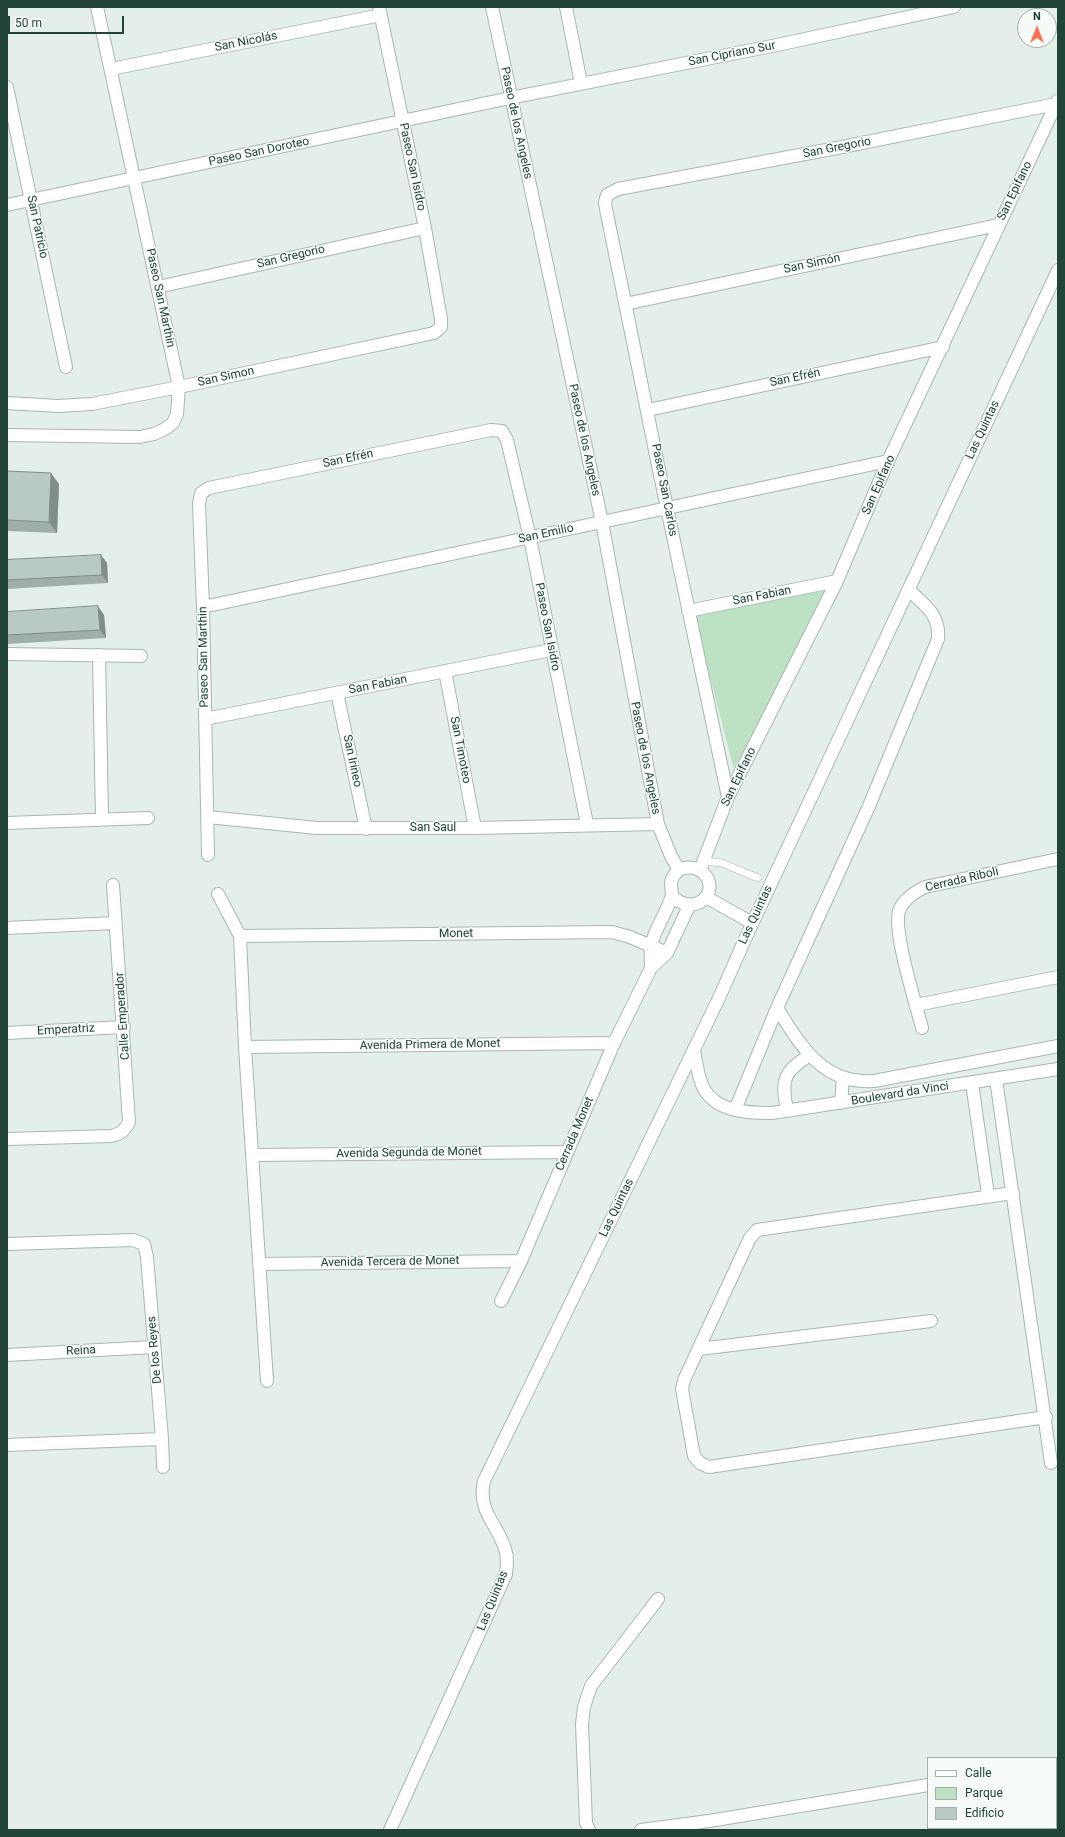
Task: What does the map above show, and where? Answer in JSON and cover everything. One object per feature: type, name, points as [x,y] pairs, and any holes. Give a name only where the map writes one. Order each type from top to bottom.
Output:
[{"type":"street","name":"Paseo San Marthin","points":[[7,435],[140,437],[154,434],[165,429],[173,423],[177,414],[179,387],[97,7]]},
{"type":"street","name":"Paseo de los Angeles","points":[[492,7],[510,98],[602,522],[658,824],[671,856],[679,870]]},
{"type":"street","points":[[566,7],[581,83]]},
{"type":"street","name":"San Cipriano Sur","points":[[510,98],[777,45],[954,7]]},
{"type":"street","name":"San Nicolás","points":[[111,69],[380,11]]},
{"type":"street","name":"Paseo San Isidro","points":[[380,11],[424,228],[441,319],[441,327]]},
{"type":"street","name":"San Patricio","points":[[7,87],[66,367]]},
{"type":"street","name":"Paseo San Doroteo","points":[[7,206],[510,98]]},
{"type":"street","name":"San Gregorio","points":[[618,189],[837,148],[1057,102]]},
{"type":"street","name":"San Epifano","points":[[702,865],[728,797],[837,582],[888,462],[1057,102]]},
{"type":"street","name":"Paseo San Carlos","points":[[618,189],[607,195],[605,202],[688,611],[728,797]]},
{"type":"street","name":"San Simón","points":[[625,304],[998,225]]},
{"type":"street","name":"San Gregorio","points":[[158,287],[424,228]]},
{"type":"street","name":"Las Quintas","points":[[390,1830],[506,1574],[507,1560],[505,1548],[490,1521],[482,1497],[484,1481],[694,1049],[1058,270]]},
{"type":"street","name":"San Simon","points":[[7,403],[77,406],[179,387],[434,332],[441,327]]},
{"type":"street","name":"San Efrén","points":[[648,410],[943,347]]},
{"type":"street","name":"San Efrén","points":[[199,498],[201,493],[209,488],[491,430],[502,432]]},
{"type":"street","name":"Paseo San Isidro","points":[[502,432],[507,440],[530,538],[551,650],[587,824]]},
{"type":"street","name":"San Emilio","points":[[203,607],[888,462]]},
{"type":"street","name":"Paseo San Marthin","points":[[199,498],[203,607],[208,854]]},
{"type":"street","name":"San Fabian","points":[[688,611],[837,582]]},
{"type":"street","points":[[735,1110],[777,1008],[870,806],[938,639],[939,628],[935,617],[909,590]]},
{"type":"street","name":"San Fabian","points":[[205,719],[551,650]]},
{"type":"street","points":[[7,654],[141,656]]},
{"type":"street","points":[[99,655],[102,819]]},
{"type":"street","name":"San Timoteo","points":[[446,671],[475,828]]},
{"type":"street","name":"San Irineo","points":[[337,693],[366,829]]},
{"type":"street","name":"San Saul","points":[[208,817],[281,826],[366,829],[475,828],[587,824],[658,824]]},
{"type":"street","points":[[7,823],[148,818]]},
{"type":"street","name":"Cerrada Riboli","points":[[922,1028],[901,942],[898,921],[899,911],[913,893],[925,887],[1058,860]]},
{"type":"street","points":[[702,865],[709,887],[706,897],[699,904],[689,906],[679,903],[672,896],[670,886],[673,877],[679,870],[702,865]]},
{"type":"street","name":"Calle Emperador","points":[[7,1139],[111,1136],[119,1134],[125,1129],[129,1122],[124,1027],[113,885]]},
{"type":"street","points":[[218,894],[240,936],[245,1047],[267,1381]]},
{"type":"street","points":[[651,968],[651,946],[672,896]]},
{"type":"street","points":[[706,897],[752,924]]},
{"type":"street","points":[[651,968],[667,953],[689,906]]},
{"type":"street","points":[[7,928],[115,923]]},
{"type":"street","name":"Monet","points":[[240,936],[612,932],[621,933],[667,953]]},
{"type":"street","name":"Cerrada Monet","points":[[501,1301],[521,1261],[614,1043],[651,968]]},
{"type":"street","points":[[916,1005],[1058,977]]},
{"type":"street","points":[[777,1008],[810,1055],[824,1068],[843,1078]]},
{"type":"street","name":"Emperatriz","points":[[7,1033],[124,1027]]},
{"type":"street","name":"Avenida Primera de Monet","points":[[245,1047],[614,1043]]},
{"type":"street","name":"Boulevard da Vinci","points":[[1058,1046],[874,1081],[864,1082],[843,1078],[841,1103],[1058,1069]]},
{"type":"street","points":[[694,1049],[703,1088],[708,1095],[723,1106],[735,1110],[772,1114],[787,1110],[841,1103]]},
{"type":"street","points":[[787,1110],[783,1090],[784,1079],[788,1071],[810,1055]]},
{"type":"street","points":[[996,1079],[1046,1417],[1051,1463]]},
{"type":"street","points":[[972,1083],[988,1195]]},
{"type":"street","name":"Avenida Segunda de Monet","points":[[252,1155],[567,1152]]},
{"type":"street","points":[[1013,1193],[988,1195],[757,1230],[750,1238],[684,1380],[682,1389],[694,1456],[700,1463],[709,1467],[1046,1417]]},
{"type":"street","name":"De los Reyes","points":[[7,1244],[133,1240],[144,1244],[147,1256],[163,1467]]},
{"type":"street","name":"Avenida Tercera de Monet","points":[[259,1264],[521,1261]]},
{"type":"street","points":[[699,1349],[930,1321]]},
{"type":"street","name":"Reina","points":[[7,1354],[154,1346]]},
{"type":"street","points":[[7,1445],[162,1439]]},
{"type":"street","points":[[589,1830],[586,1823],[582,1724],[584,1707],[591,1686],[658,1599]]},
{"type":"street","points":[[641,1830],[709,1821],[927,1785]]},
{"type":"lane","points":[[702,865],[722,864],[758,878]]},
{"type":"green space","points":[[828,590],[738,772],[733,766],[694,615]]},
{"type":"building","points":[[7,471],[51,473],[49,522],[7,520]]},
{"type":"building","points":[[101,555],[102,575],[7,580],[7,560]]},
{"type":"building","points":[[98,606],[100,630],[7,635],[7,612]]}]
